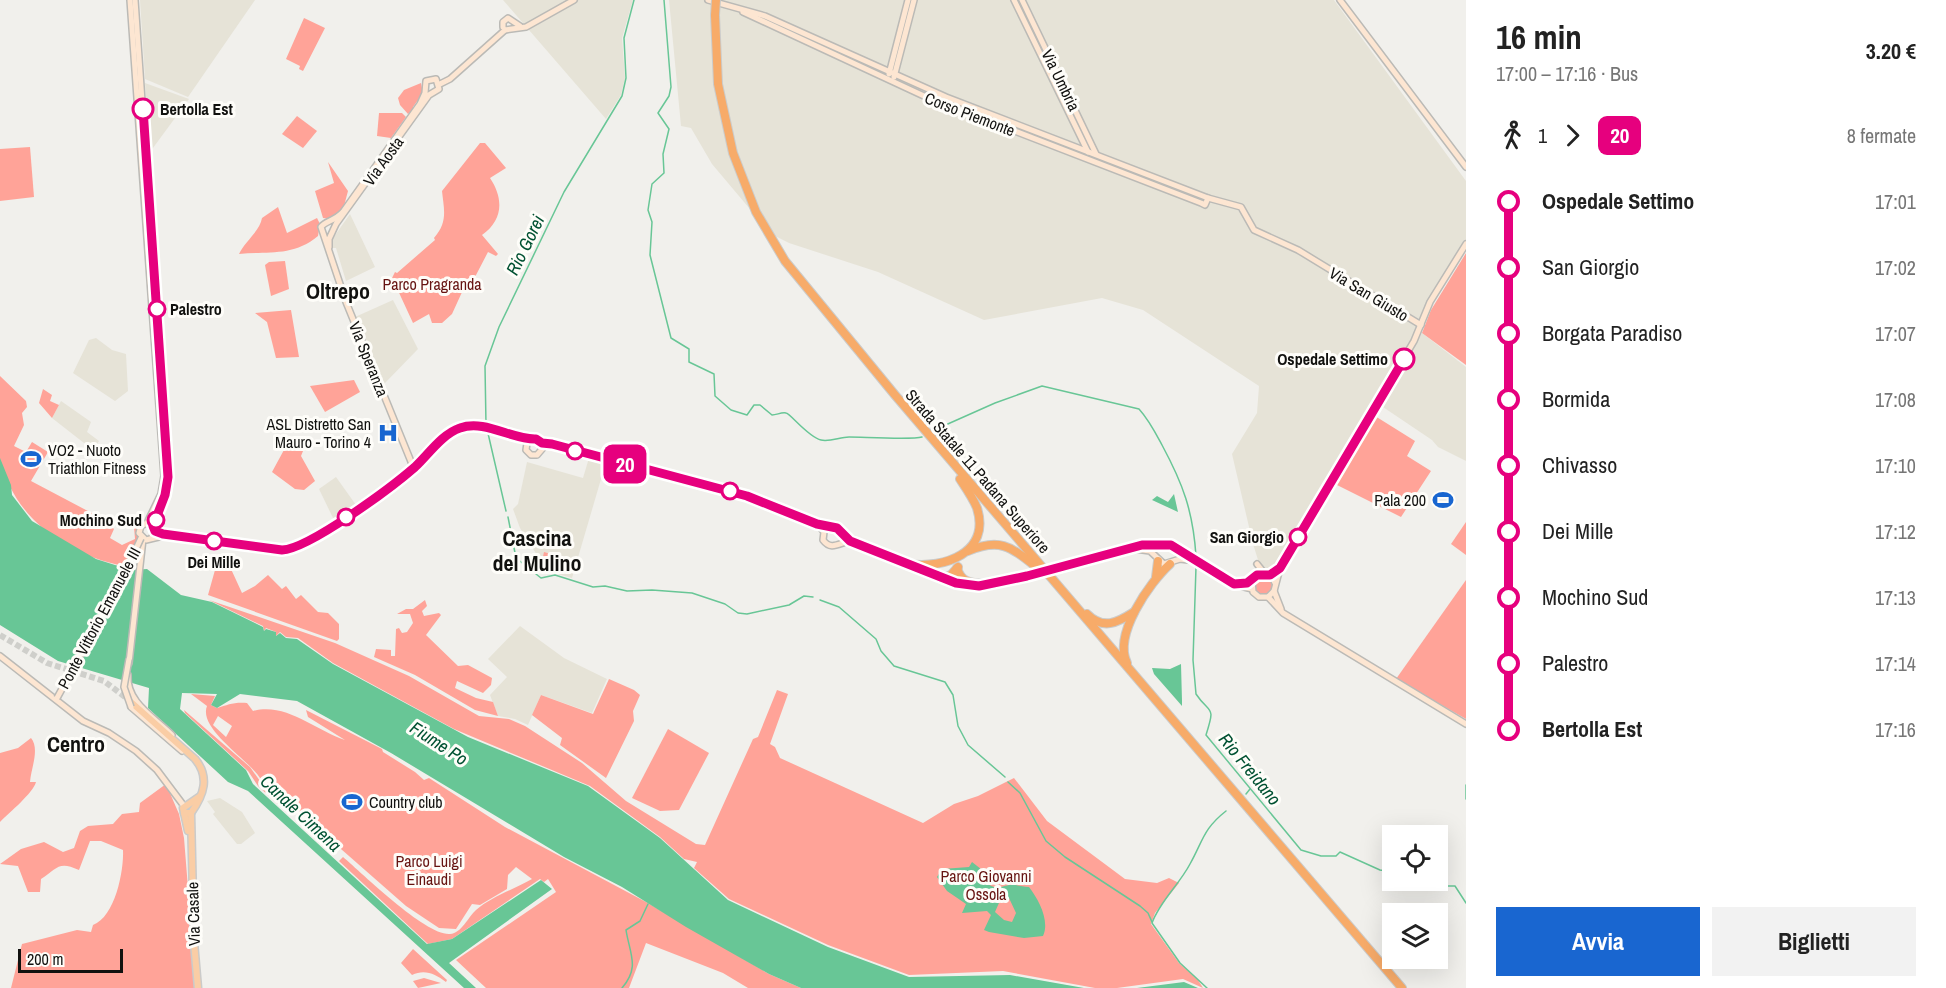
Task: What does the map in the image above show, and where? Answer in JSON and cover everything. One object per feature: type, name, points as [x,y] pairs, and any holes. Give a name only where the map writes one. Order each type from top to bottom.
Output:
[{"type":"highway","name":"Strada Statale 11 Padana Superiore","points":[[715,1],[713,73],[720,122],[729,154],[752,213],[801,290],[960,479],[1302,874]]},
{"type":"highway","name":"Strada Statale 11 Padana Superiore","points":[[713,15],[718,84],[732,153],[756,212],[785,261],[830,318],[1138,679],[1397,988]]},
{"type":"highway","points":[[943,578],[951,575],[957,568],[976,535],[978,515],[976,506],[960,479]]},
{"type":"highway","points":[[909,564],[936,566],[982,545],[999,544],[1007,546],[1035,566]]},
{"type":"highway","points":[[1154,582],[1157,558]]},
{"type":"highway","points":[[1138,679],[1125,660],[1122,647],[1124,633],[1154,582],[1172,562]]},
{"type":"highway","points":[[957,568],[966,582],[991,585]]},
{"type":"highway","points":[[1066,594],[1091,619],[1103,624],[1118,623],[1136,612]]},
{"type":"highway","name":"Strada Statale 11 Padana Superiore","points":[[1311,885],[1402,988]]},
{"type":"main road","points":[[132,705],[190,755],[203,773],[202,795],[190,808]]},
{"type":"main road","name":"Via Casale","points":[[190,808],[198,988]]},
{"type":"street","points":[[130,0],[143,150]]},
{"type":"street","points":[[132,705],[124,687],[146,539],[154,529],[164,477],[135,0]]},
{"type":"street","points":[[504,29],[503,22],[507,19],[516,25],[526,27],[574,0]]},
{"type":"street","points":[[892,74],[908,0]]},
{"type":"street","points":[[890,81],[914,0]]},
{"type":"street","name":"Via Umbria","points":[[1014,0],[1092,161]]},
{"type":"street","name":"Via Umbria","points":[[1022,0],[1096,154]]},
{"type":"street","points":[[1340,0],[1466,167]]},
{"type":"street","name":"Corso Piemonte","points":[[715,1],[740,10],[890,81],[975,116],[1170,191],[1207,201]]},
{"type":"street","name":"Corso Piemonte","points":[[740,10],[765,16],[892,74],[1172,184],[1207,201]]},
{"type":"street","points":[[504,29],[510,31],[516,25]]},
{"type":"street","points":[[439,82],[434,78],[427,79],[428,91],[438,91],[439,82],[504,29]]},
{"type":"street","points":[[834,55],[837,49]]},
{"type":"street","name":"Via Aosta","points":[[330,230],[428,91]]},
{"type":"street","points":[[953,107],[955,100]]},
{"type":"street","points":[[975,116],[977,109]]},
{"type":"street","points":[[1092,161],[1096,154]]},
{"type":"street","points":[[1170,191],[1172,184]]},
{"type":"street","name":"Via San Giusto","points":[[1207,201],[1242,208],[1253,229],[1298,250],[1421,325]]},
{"type":"street","name":"Via Speranza","points":[[330,230],[329,247],[346,302],[414,468]]},
{"type":"street","points":[[1282,613],[1274,591],[1280,568],[1414,341],[1430,302],[1466,244]]},
{"type":"street","points":[[146,539],[166,535],[282,550],[306,543],[329,528],[414,468],[450,433],[465,427],[482,427],[519,436],[529,441],[536,439],[542,446]]},
{"type":"street","points":[[529,441],[526,450],[531,455],[539,454],[542,446]]},
{"type":"street","points":[[542,446],[555,445],[747,496],[817,524],[826,530],[837,528],[850,541],[964,585],[991,585],[1142,545],[1168,544],[1234,584],[1252,589],[1259,597],[1268,597],[1274,591]]},
{"type":"street","points":[[146,539],[140,527],[147,523],[161,500]]},
{"type":"street","points":[[147,523],[166,535]]},
{"type":"street","points":[[826,530],[823,540],[827,545],[833,547],[850,541]]},
{"type":"street","points":[[840,543],[842,534]]},
{"type":"street","name":"Ponte Vittorio Emanuele III","points":[[57,698],[146,539]]},
{"type":"street","points":[[1157,558],[1162,545]]},
{"type":"street","points":[[1128,549],[1145,549],[1157,558],[1172,562],[1187,559],[1203,564]]},
{"type":"street","points":[[1172,562],[1176,550]]},
{"type":"street","points":[[1234,584],[1252,581],[1257,575],[1257,564],[1275,583]]},
{"type":"street","points":[[1257,575],[1268,574],[1280,568]]},
{"type":"street","points":[[1252,581],[1252,589]]},
{"type":"street","points":[[1268,597],[1282,613],[1466,724]]},
{"type":"street","points":[[0,656],[42,690],[57,698],[83,721],[109,733],[136,751],[157,770],[190,808]]},
{"type":"street","points":[[129,659],[130,693],[190,755]]},
{"type":"shaded area","points":[[140,0],[255,0],[188,97],[145,79]]},
{"type":"shaded area","points":[[503,0],[633,0],[622,38],[625,78],[621,95],[606,119]]},
{"type":"shaded area","points":[[669,0],[1334,0],[1466,181],[1466,243],[1431,296],[1413,338],[1287,553],[1275,571],[1266,572],[1259,563],[1253,544],[1232,454],[1257,413],[1259,386],[1143,310],[1102,298],[984,320],[878,272],[789,243],[771,234],[712,164],[691,128],[681,126]]},
{"type":"shaded area","points":[[145,83],[189,99],[150,152]]},
{"type":"shaded area","points":[[350,214],[375,267],[346,281],[336,248],[332,248],[331,241]]},
{"type":"shaded area","points":[[393,300],[418,349],[384,384],[355,317]]},
{"type":"shaded area","points":[[1422,333],[1466,367],[1466,461],[1438,447],[1432,440],[1380,405]]},
{"type":"shaded area","points":[[96,338],[112,350],[126,354],[128,391],[115,401],[73,373],[89,340]]},
{"type":"shaded area","points":[[61,401],[91,422],[87,432],[99,441],[93,450],[52,418]]},
{"type":"shaded area","points":[[589,458],[606,462],[572,578],[547,571],[520,528],[513,509],[518,504],[527,462],[583,478]]},
{"type":"shaded area","points":[[336,477],[356,505],[334,520],[319,489]]},
{"type":"shaded area","points":[[520,626],[564,658],[607,679],[592,713],[541,695],[528,725],[515,719],[498,716],[490,695],[507,677],[488,659]]},
{"type":"shaded area","points":[[220,798],[242,812],[255,833],[241,844],[237,844],[213,814],[215,812],[207,801]]},
{"type":"green space","points":[[304,18],[325,28],[303,71],[299,69],[300,66],[286,59]]},
{"type":"green space","points":[[421,83],[423,93],[413,107],[415,108],[408,114],[400,105],[398,98],[404,90]]},
{"type":"green space","points":[[379,113],[402,113],[406,117],[391,138],[377,136]]},
{"type":"green space","points":[[297,116],[317,131],[303,148],[282,134]]},
{"type":"green space","name":"Parco Pragranda","points":[[480,143],[485,143],[506,168],[490,178],[498,194],[499,209],[494,223],[482,235],[498,254],[496,256],[488,252],[475,277],[477,280],[475,285],[468,279],[452,314],[442,323],[432,323],[429,314],[413,323],[395,284],[393,285],[392,278],[395,272],[397,273],[435,240],[444,216],[442,191]]},
{"type":"green space","points":[[30,147],[34,197],[0,201],[0,149]]},
{"type":"green space","points":[[328,162],[348,191],[344,206],[331,219],[323,218],[315,191],[334,183]]},
{"type":"green space","points":[[278,207],[287,233],[317,218],[320,224],[318,236],[309,243],[290,250],[239,254],[261,223],[262,218]]},
{"type":"green space","points":[[1466,253],[1466,365],[1422,333],[1431,310]]},
{"type":"green space","points":[[285,261],[289,289],[271,296],[265,265],[269,262]]},
{"type":"green space","points":[[291,310],[299,357],[276,358],[267,322],[255,313]]},
{"type":"green space","points":[[0,376],[26,401],[27,407],[22,413],[24,425],[14,446],[26,452],[32,442],[48,452],[31,481],[103,519],[114,529],[110,538],[122,545],[135,539],[134,527],[138,528],[139,538],[124,566],[103,561],[63,543],[30,516],[17,499],[0,459]]},
{"type":"green space","points":[[354,380],[360,392],[325,412],[310,386]]},
{"type":"green space","points":[[43,389],[52,395],[50,401],[59,405],[52,418],[39,403]]},
{"type":"green space","points":[[1375,416],[1415,441],[1407,456],[1431,471],[1401,517],[1335,484]]},
{"type":"green space","points":[[291,437],[305,446],[301,456],[315,481],[304,490],[295,489],[272,472]]},
{"type":"green space","points":[[1466,522],[1466,555],[1451,544]]},
{"type":"green space","points":[[544,552],[561,557],[559,565],[542,561]]},
{"type":"green space","points":[[231,569],[242,593],[268,575],[282,589],[286,586],[296,599],[301,595],[318,612],[328,613],[339,624],[339,639],[337,641],[208,595],[215,570]]},
{"type":"green space","points":[[1259,577],[1267,577],[1272,582],[1270,593],[1259,595],[1254,590],[1254,582]]},
{"type":"green space","points":[[1466,580],[1466,719],[1396,679]]},
{"type":"green space","name":"Parco Giovanni Ossola","points":[[209,600],[335,643],[409,676],[479,716],[509,719],[525,726],[582,763],[626,801],[696,844],[705,845],[753,739],[758,737],[777,690],[788,694],[770,744],[775,747],[780,758],[923,823],[954,804],[978,796],[1014,778],[1047,821],[1125,879],[1157,883],[1169,878],[1179,883],[1155,913],[1151,924],[1179,963],[1198,980],[1203,988],[1183,979],[1117,988],[1095,988],[1003,971],[909,975],[828,945],[729,899],[694,868],[697,862],[684,859],[660,837],[590,786],[454,729],[333,663],[298,638],[286,637],[280,632],[276,636],[276,632],[266,628],[264,631],[263,626]]},
{"type":"green space","points":[[425,600],[427,606],[422,611],[424,616],[439,613],[441,615],[426,635],[458,666],[468,665],[492,678],[491,685],[483,693],[457,681],[455,688],[476,698],[493,702],[498,716],[475,710],[415,675],[374,657],[376,649],[391,650],[391,656],[395,656],[396,629],[399,628],[402,633],[407,632],[413,623],[410,614],[397,614],[406,609],[413,609]]},
{"type":"green space","points":[[609,679],[640,695],[633,711],[634,721],[606,778],[560,745],[562,738],[532,715],[541,695],[593,714]]},
{"type":"green space","name":"Parco Luigi Einaudi","points":[[191,694],[215,696],[211,705],[217,708],[234,703],[247,703],[253,711],[277,710],[300,718],[345,740],[308,717],[306,710],[382,749],[383,752],[424,780],[429,778],[505,827],[646,902],[769,974],[801,988],[748,988],[723,973],[646,943],[629,988],[486,988],[456,960],[556,892],[548,879],[544,882],[540,879],[452,939],[428,944],[339,861],[343,857],[395,903],[426,925],[439,932],[450,934],[458,931],[482,905],[532,879],[516,867],[508,875],[507,889],[480,905],[472,904],[456,929],[439,928],[406,906],[260,778],[217,734],[206,715],[207,706]],"holes":[[[218,716],[232,726],[226,737],[213,725]]]},
{"type":"green space","points":[[184,710],[250,767],[280,801],[279,805],[258,786],[248,771]]},
{"type":"green space","points":[[668,729],[709,753],[679,810],[660,811],[632,798]]},
{"type":"green space","points":[[31,738],[34,742],[35,753],[30,782],[36,782],[26,797],[0,822],[0,753],[18,748]]},
{"type":"green space","points":[[166,784],[179,814],[184,838],[196,988],[11,988],[22,944],[77,930],[91,932],[93,925],[107,913],[120,881],[123,850],[101,841],[90,841],[79,870],[66,866],[58,867],[41,879],[40,892],[28,892],[18,866],[0,864],[21,849],[44,842],[63,852],[74,848],[80,831],[88,826],[113,824],[122,814],[139,812],[140,803]]},
{"type":"green space","points":[[413,949],[447,980],[446,982],[430,973],[421,972],[412,975],[401,963]]},
{"type":"green space","points":[[424,978],[441,983],[418,988],[413,981]]},
{"type":"water","name":"Fiume Po","points":[[0,458],[11,485],[12,495],[32,521],[96,559],[131,570],[147,569],[181,595],[212,602],[263,627],[264,631],[266,629],[276,632],[276,636],[280,633],[286,638],[297,639],[333,664],[468,737],[588,786],[660,838],[728,900],[828,947],[909,977],[1010,975],[1084,988],[801,988],[769,974],[686,927],[622,887],[564,857],[391,753],[297,701],[240,694],[217,708],[211,705],[217,694],[182,693],[180,709],[246,770],[253,784],[427,944],[452,939],[541,880],[552,889],[449,963],[476,988],[464,988],[248,791],[228,782],[148,708],[149,688],[58,661],[0,625]]},
{"type":"water","points":[[1174,494],[1178,512],[1152,500],[1157,496],[1168,502]]},
{"type":"water","points":[[1181,664],[1182,706],[1154,674],[1152,668],[1170,669]]},
{"type":"water","points":[[972,862],[986,873],[988,884],[998,888],[1009,885],[1029,887],[1040,904],[1044,917],[1043,936],[1024,938],[989,932],[984,930],[991,915],[987,911],[962,913],[966,904],[947,891],[937,877],[942,869],[969,867]],"holes":[[[1002,896],[1009,898],[1016,913],[1012,922],[1004,920],[995,912]]]},
{"type":"water","points":[[1184,982],[1198,988],[1137,988]]},
{"type":"waterway","name":"Rio Gorei","points":[[486,425],[485,366],[499,327],[564,192],[622,96],[626,78],[624,38],[634,0]]},
{"type":"waterway","name":"Rio Freidano","points":[[664,0],[671,87],[669,96],[658,113],[669,129],[663,154],[664,173],[652,184],[648,210],[652,222],[650,255],[671,338],[689,349],[689,362],[714,374],[715,396],[731,410],[747,415],[754,405],[760,405],[772,415],[786,413],[811,435],[821,440],[849,437],[922,437]]},
{"type":"waterway","name":"Rio Freidano","points":[[932,431],[995,403],[1042,386],[1139,409],[1157,435],[1181,485],[1192,525],[1196,556]]},
{"type":"waterway","name":"Rio Gorei","points":[[487,429],[506,511]]},
{"type":"waterway","points":[[508,517],[516,558],[541,578],[555,575],[593,587],[605,586],[627,591],[692,593],[725,604],[738,613],[747,614],[789,605],[804,596],[813,597]]},
{"type":"waterway","name":"Rio Freidano","points":[[1196,567],[1193,660],[1196,694],[1211,714],[1206,735],[1301,850],[1321,856],[1336,856],[1340,852],[1382,870]]},
{"type":"waterway","points":[[820,600],[839,607],[876,639],[881,651],[894,666],[945,682],[953,695],[958,726],[968,745],[1005,777]]},
{"type":"waterway","points":[[1008,782],[1020,793],[1046,841],[1065,857],[1140,906],[1148,913],[1152,922]]},
{"type":"waterway","points":[[1466,785],[1466,799]]},
{"type":"waterway","name":"Rio Freidano","points":[[1246,794],[1250,789]]},
{"type":"waterway","points":[[1207,988],[1180,963],[1152,923],[1160,907],[1186,872],[1208,830],[1226,811]]},
{"type":"waterway","name":"Rio Freidano","points":[[1448,886],[1455,886],[1466,903]]},
{"type":"waterway","points":[[622,988],[628,981],[632,967],[626,930],[640,921],[648,904]]},
{"type":"tunnel","points":[[0,635],[47,663],[104,681],[129,700]]},
{"type":"bus line","name":"20","points":[[143,109],[168,477],[168,487],[153,526],[155,531],[163,534],[282,550],[294,549],[327,530],[414,468],[450,433],[473,426],[533,438],[542,443],[747,496],[817,524],[837,528],[850,541],[964,585],[991,585],[1151,544],[1171,545],[1234,584],[1243,584],[1252,581],[1257,575],[1263,573],[1270,575],[1280,568],[1404,359]]},
{"type":"place","name":"Bertolla Est","points":[[143,109]]},
{"type":"place","name":"Palestro","points":[[157,309]]},
{"type":"place","name":"Ospedale Settimo","points":[[1404,359]]},
{"type":"place","name":"ASL Distretto San Mauro - Torino 4","points":[[388,433]]},
{"type":"place","name":"VO2 - Nuoto Triathlon Fitness","points":[[31,459]]},
{"type":"place","name":"Pala 200","points":[[1443,500]]},
{"type":"place","name":"Mochino Sud","points":[[156,520]]},
{"type":"place","name":"San Giorgio","points":[[1298,537]]},
{"type":"place","name":"Dei Mille","points":[[214,541]]},
{"type":"place","name":"Country club","points":[[352,802]]},
{"type":"district","name":"Oltrepo","points":[[338,291]]},
{"type":"district","name":"Cascina del Mulino","points":[[537,550]]},
{"type":"district","name":"Centro","points":[[76,744]]},
{"type":"water label","name":"Canale Cimena","points":[[301,813]]}]
